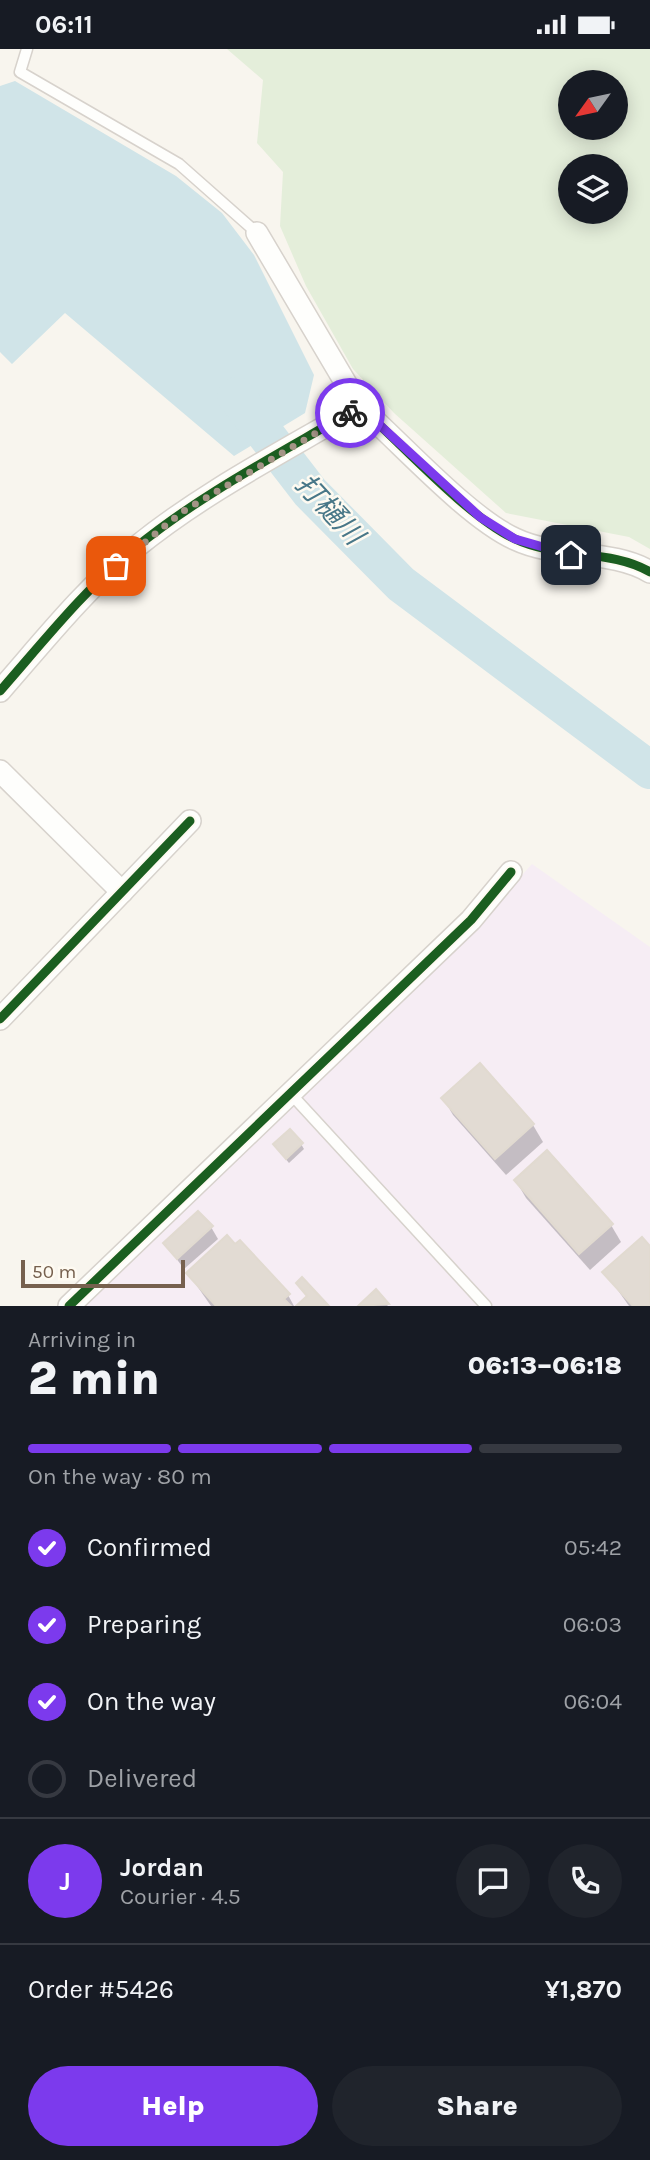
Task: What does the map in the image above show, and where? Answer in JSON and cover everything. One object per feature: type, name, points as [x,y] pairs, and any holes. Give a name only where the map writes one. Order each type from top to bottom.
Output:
[{"type":"street","points":[[257,233],[342,376],[358,410],[371,417],[480,517],[515,539],[571,555],[610,558],[650,572]]},
{"type":"street","points":[[0,691],[63,618],[133,549],[182,512],[358,410]]},
{"type":"street","points":[[0,771],[122,892]]},
{"type":"street","points":[[0,1019],[190,821]]},
{"type":"street","points":[[69,1306],[471,920],[511,872]]},
{"type":"lane","points":[[27,49],[20,72],[179,164],[257,233]]},
{"type":"lane","points":[[291,1094],[486,1306]]},
{"type":"shaded area","points":[[15,81],[176,176],[222,213],[254,255],[314,375],[305,413],[234,456],[65,313],[12,364],[0,352],[0,86]]},
{"type":"shaded area","points":[[532,864],[650,947],[650,1306],[84,1306],[472,931]]},
{"type":"green space","points":[[227,49],[650,49],[650,549],[629,537],[506,513],[394,413],[353,369],[306,286],[280,226],[283,172],[257,143],[263,80]]},
{"type":"building","points":[[480,1063],[534,1124],[495,1159],[441,1098]]},
{"type":"building","points":[[290,1129],[303,1143],[286,1159],[273,1144]]},
{"type":"building","points":[[547,1150],[613,1224],[579,1254],[514,1180]]},
{"type":"building","points":[[198,1211],[213,1226],[177,1259],[163,1243]]},
{"type":"building","points":[[227,1235],[235,1244],[240,1240],[290,1294],[284,1299],[291,1306],[216,1306],[186,1273]]},
{"type":"building","points":[[642,1237],[650,1246],[650,1306],[633,1306],[602,1272]]},
{"type":"building","points":[[302,1277],[329,1306],[296,1306],[307,1296],[296,1283]]},
{"type":"building","points":[[376,1289],[389,1304],[358,1306]]},
{"type":"waterway","name":"打樋川","points":[[236,396],[310,492],[401,584],[650,770]]},
{"type":"cycle path","points":[[0,691],[82,598],[135,548],[212,493],[358,410],[371,417],[460,501],[515,539],[548,549],[619,560],[650,572]]},
{"type":"cycle path","points":[[0,1019],[190,821]]},
{"type":"cycle path","points":[[69,1306],[471,920],[511,872]]},
{"type":"way so far","points":[[116,566],[133,549],[182,512],[350,413]]},
{"type":"route","points":[[350,413],[358,410],[371,417],[480,517],[515,539],[571,555]]}]
